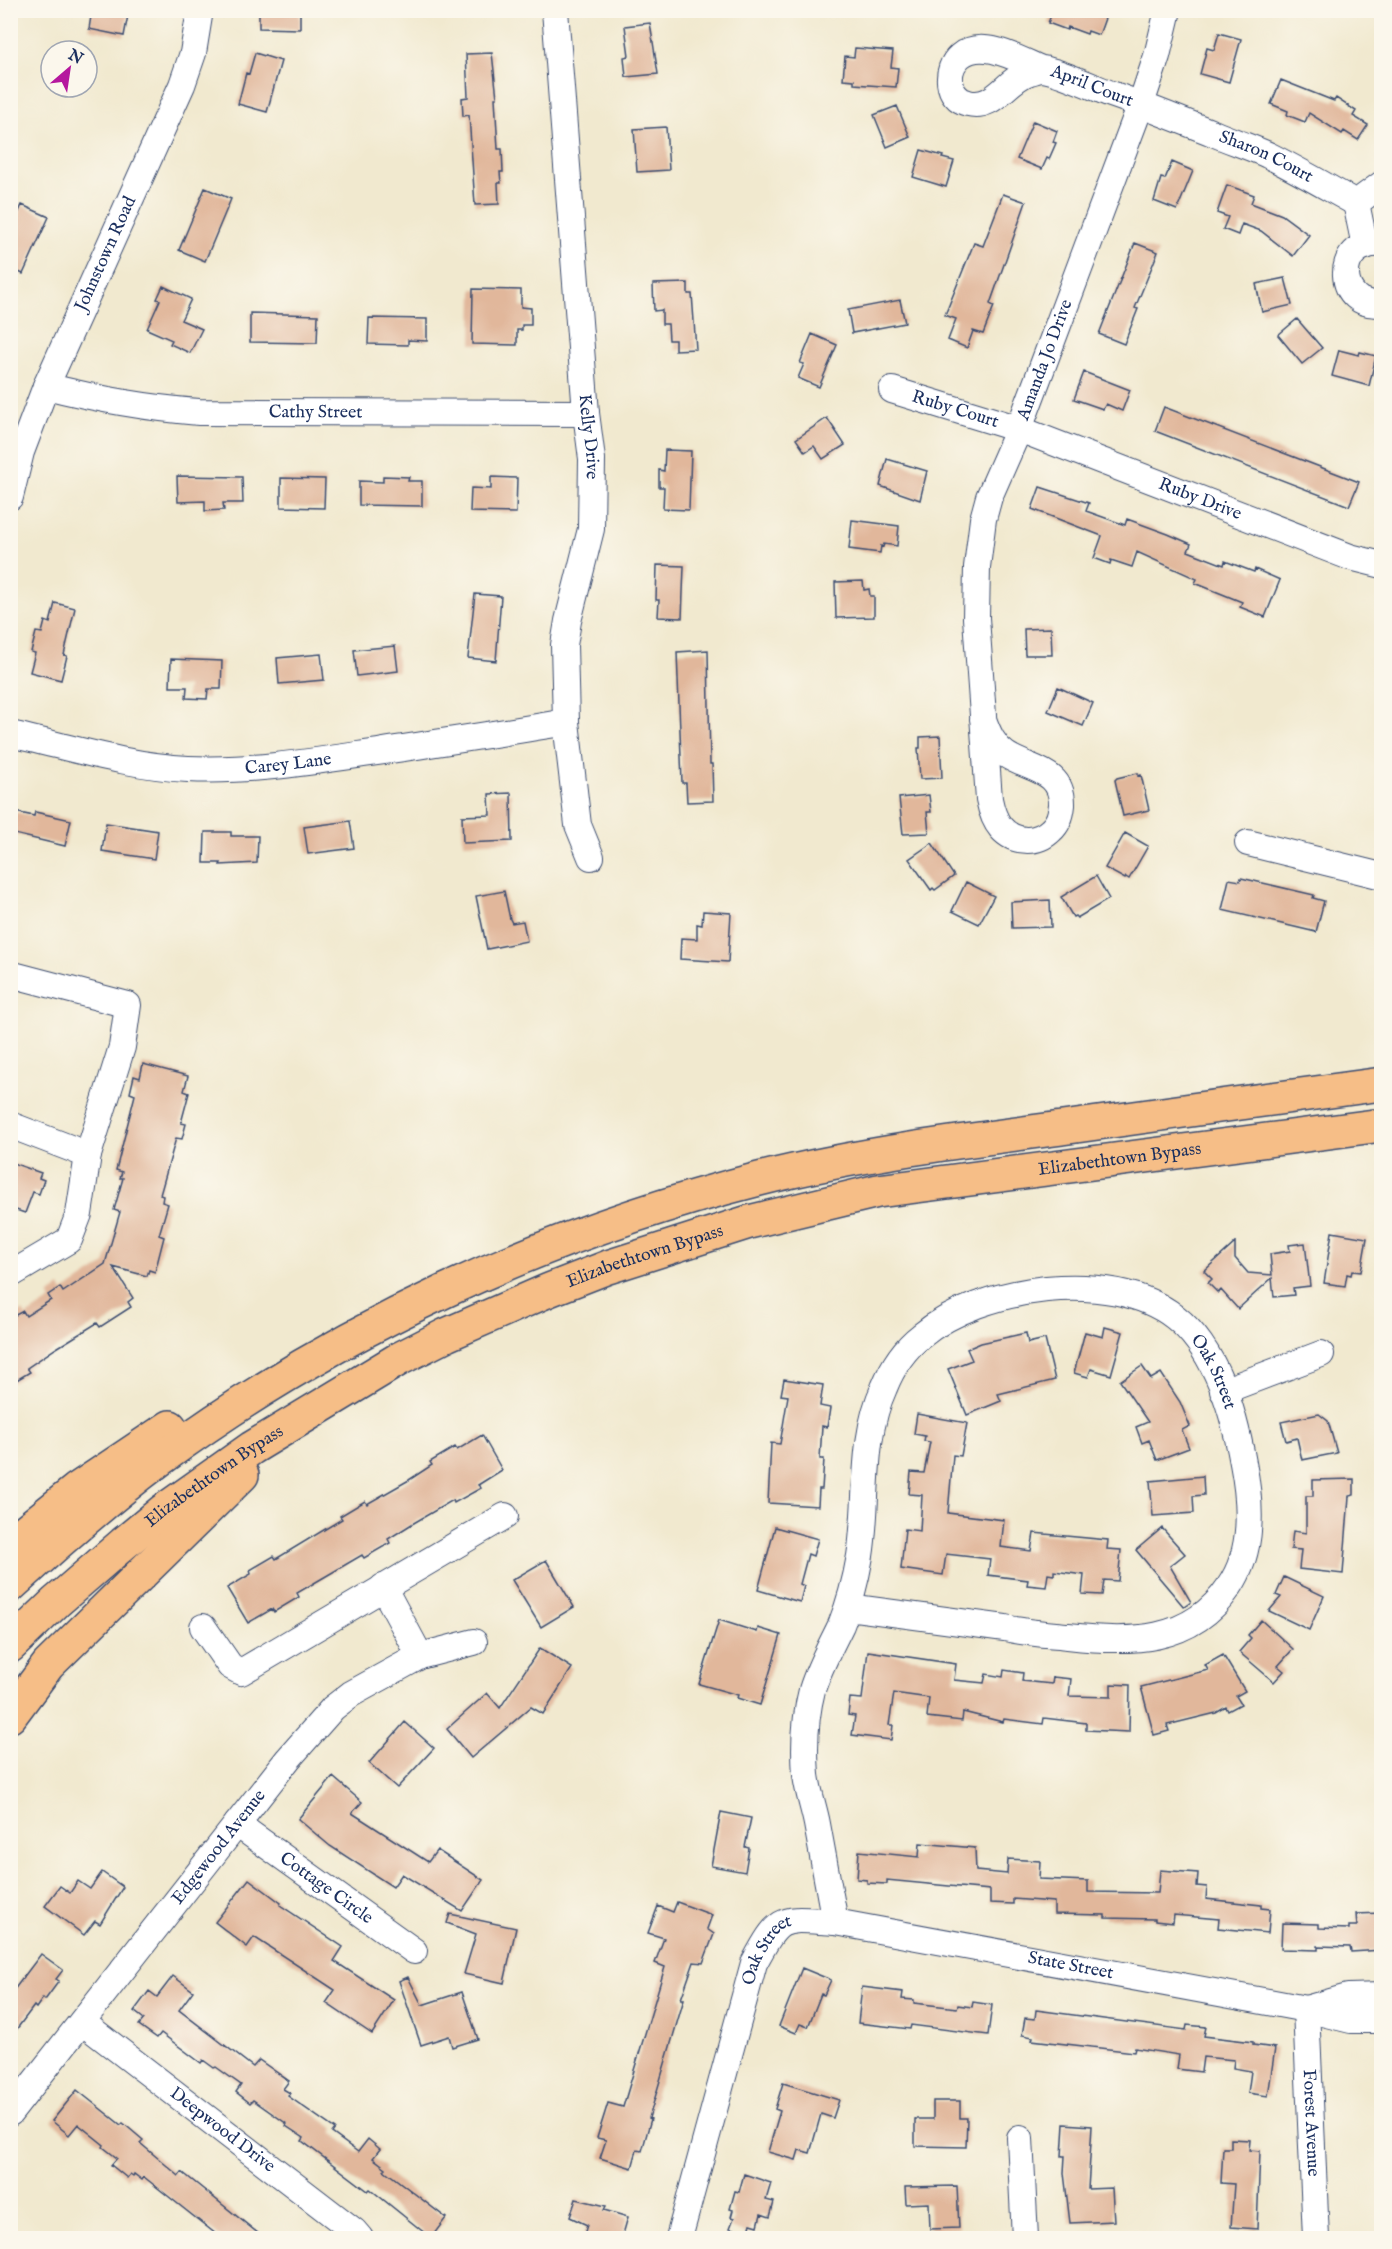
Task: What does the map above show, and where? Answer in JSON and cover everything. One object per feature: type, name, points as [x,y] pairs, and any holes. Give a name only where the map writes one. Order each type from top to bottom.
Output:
[{"type":"highway","name":"Elizabethtown Bypass","points":[[10,1586],[101,1506],[156,1462],[242,1403],[330,1350],[451,1287],[574,1236],[637,1214],[762,1178],[824,1164],[949,1143],[1382,1084]]},
{"type":"highway","name":"Elizabethtown Bypass","points":[[10,1646],[56,1602],[163,1511],[252,1448],[399,1359],[502,1309],[608,1267],[749,1222],[878,1191],[1382,1125]]},
{"type":"highway","points":[[10,1543],[76,1490],[214,1397],[330,1350]]},
{"type":"highway","points":[[10,1716],[48,1665],[184,1529],[306,1414]]},
{"type":"street","name":"Johnstown Road","points":[[10,497],[21,452],[46,386],[182,85],[193,53],[200,10]]},
{"type":"street","name":"Kelly Drive","points":[[555,10],[586,413],[592,459],[591,529],[564,645],[566,722],[578,825],[591,857]]},
{"type":"street","name":"Amanda Jo Drive","points":[[983,719],[995,746],[1004,754],[1041,771],[1055,782],[1059,789],[1062,797],[1062,811],[1051,830],[1040,838],[1026,840],[1013,837],[1001,828],[993,815],[989,799],[983,719],[976,618],[979,542],[988,497],[1019,429],[1141,104],[1157,56],[1168,10]]},
{"type":"street","name":"April Court","points":[[1041,69],[1141,104]]},
{"type":"street","name":"Sharon Court","points":[[1141,104],[1267,155],[1356,203]]},
{"type":"street","points":[[1382,184],[1356,203],[1373,245],[1353,253],[1347,262],[1345,272],[1350,291],[1358,299],[1367,303],[1382,303]]},
{"type":"street","name":"Cathy Street","points":[[46,386],[83,396],[153,408],[199,412],[586,413]]},
{"type":"street","name":"Ruby Court","points":[[892,390],[1019,429]]},
{"type":"street","name":"Ruby Drive","points":[[1019,429],[1350,557],[1382,565]]},
{"type":"street","name":"Carey Lane","points":[[10,734],[161,766],[190,769],[248,768],[320,761],[566,722]]},
{"type":"street","points":[[1248,843],[1382,876]]},
{"type":"street","points":[[10,974],[128,1005],[122,1047],[88,1155],[79,1214],[69,1240],[15,1268]]},
{"type":"street","points":[[10,1125],[88,1155]]},
{"type":"street","name":"Oak Street","points":[[679,2238],[754,1963],[768,1937],[783,1922],[791,1920],[835,1922],[806,1775],[806,1732],[812,1691],[848,1607],[860,1557],[869,1443],[877,1406],[884,1387],[904,1352],[936,1324],[974,1306],[1034,1292],[1068,1287],[1110,1289],[1128,1293],[1173,1316],[1187,1328],[1209,1359],[1223,1391],[1240,1443],[1246,1478],[1249,1516],[1244,1555],[1238,1573],[1216,1604],[1183,1627],[1143,1639],[1098,1640],[1028,1633],[848,1607]]},
{"type":"street","points":[[1223,1391],[1321,1354]]},
{"type":"street","points":[[203,1627],[230,1666],[241,1672],[505,1516]]},
{"type":"street","points":[[383,1587],[420,1656]]},
{"type":"street","name":"Edgewood Avenue","points":[[10,2113],[288,1759],[333,1708],[351,1694],[420,1656],[474,1642]]},
{"type":"street","name":"Cottage Circle","points":[[237,1824],[414,1951]]},
{"type":"street","name":"State Street","points":[[835,1922],[1306,2009],[1351,2020],[1382,2020]]},
{"type":"street","name":"State Street","points":[[1306,2009],[1348,1997],[1382,1996]]},
{"type":"street","name":"Forest Avenue","points":[[1306,2009],[1316,2238]]},
{"type":"street","name":"Deepwood Drive","points":[[82,2022],[354,2231],[360,2238]]},
{"type":"street","points":[[1020,2138],[1025,2238]]},
{"type":"building","points":[[92,10],[129,10],[124,36],[89,29]]},
{"type":"building","points":[[259,10],[300,10],[300,29],[259,28]]},
{"type":"building","points":[[1053,10],[1108,10],[1099,35],[1088,31],[1087,34],[1068,27],[1067,30],[1048,23]]},
{"type":"building","points":[[650,23],[658,74],[626,77],[624,57],[629,56],[625,26]]},
{"type":"building","points":[[1219,33],[1241,39],[1229,82],[1200,74],[1207,48],[1214,50]]},
{"type":"building","points":[[855,48],[893,51],[891,67],[898,68],[896,87],[854,84],[854,80],[843,79],[845,56],[854,57]]},
{"type":"building","points":[[255,53],[281,61],[267,112],[238,104],[246,73],[249,74]]},
{"type":"building","points":[[492,53],[497,98],[495,98],[498,149],[502,149],[503,172],[500,172],[501,183],[498,183],[499,204],[475,205],[469,115],[463,116],[462,98],[468,97],[466,54]]},
{"type":"building","points":[[1281,80],[1334,101],[1336,98],[1356,111],[1353,116],[1368,125],[1358,140],[1344,131],[1342,134],[1309,113],[1305,122],[1287,115],[1288,111],[1271,104]]},
{"type":"building","points":[[897,106],[910,137],[887,147],[874,115]]},
{"type":"building","points":[[1033,121],[1057,131],[1053,142],[1056,143],[1042,169],[1017,159]]},
{"type":"building","points":[[666,127],[669,170],[637,172],[634,129]]},
{"type":"building","points":[[921,150],[954,161],[946,187],[913,177]]},
{"type":"building","points":[[1172,162],[1193,171],[1177,210],[1154,201],[1161,178],[1165,179]]},
{"type":"building","points":[[1227,185],[1254,195],[1251,203],[1282,215],[1309,235],[1293,256],[1261,231],[1242,224],[1238,235],[1223,229],[1228,217],[1217,213]]},
{"type":"building","points":[[205,188],[231,199],[205,261],[179,250]]},
{"type":"building","points":[[1003,194],[1026,202],[990,304],[994,306],[983,334],[973,331],[967,348],[948,340],[956,319],[945,315],[974,243],[983,246]]},
{"type":"building","points":[[22,205],[49,217],[23,274],[10,268],[10,231]]},
{"type":"building","points":[[1135,243],[1158,252],[1135,308],[1138,309],[1124,344],[1099,334]]},
{"type":"building","points":[[1285,278],[1292,305],[1262,312],[1256,284]]},
{"type":"building","points":[[688,283],[688,294],[692,294],[696,349],[675,350],[675,340],[669,340],[668,324],[662,324],[662,310],[654,311],[653,284]]},
{"type":"building","points":[[163,286],[191,299],[181,320],[202,329],[190,353],[170,344],[172,340],[147,329],[160,300],[157,299]]},
{"type":"building","points":[[473,289],[521,290],[521,307],[531,308],[531,325],[522,325],[522,330],[517,330],[517,345],[472,344]]},
{"type":"building","points":[[900,300],[905,323],[852,333],[848,310]]},
{"type":"building","points":[[250,313],[318,315],[317,343],[250,342]]},
{"type":"building","points":[[369,318],[427,319],[427,341],[408,340],[408,345],[368,344]]},
{"type":"building","points":[[1297,319],[1322,348],[1302,364],[1278,335]]},
{"type":"building","points":[[812,334],[837,345],[819,387],[798,378],[804,364],[800,363]]},
{"type":"building","points":[[1339,350],[1376,356],[1369,386],[1332,376]]},
{"type":"building","points":[[1084,372],[1130,390],[1122,411],[1106,404],[1103,409],[1074,399]]},
{"type":"building","points":[[1164,407],[1359,482],[1349,506],[1155,431]]},
{"type":"building","points":[[827,418],[845,445],[823,459],[814,446],[805,452],[796,439]]},
{"type":"building","points":[[665,450],[691,451],[689,510],[663,509],[664,487],[659,487],[659,470],[664,471]]},
{"type":"building","points":[[887,459],[927,471],[920,500],[880,486]]},
{"type":"building","points":[[177,476],[242,477],[243,503],[223,503],[224,510],[205,511],[205,501],[178,502]]},
{"type":"building","points":[[383,476],[409,477],[408,481],[422,481],[422,506],[359,505],[359,481],[383,482]]},
{"type":"building","points":[[491,477],[517,478],[516,513],[470,512],[471,488],[491,489]]},
{"type":"building","points":[[281,478],[325,479],[324,508],[281,507]]},
{"type":"building","points":[[1040,487],[1089,503],[1086,511],[1125,525],[1127,519],[1168,534],[1191,544],[1188,551],[1224,565],[1225,561],[1254,572],[1255,569],[1280,580],[1265,617],[1240,607],[1242,602],[1195,583],[1197,579],[1137,552],[1132,567],[1111,560],[1110,564],[1094,558],[1102,536],[1032,509]]},
{"type":"building","points":[[852,520],[899,526],[897,546],[884,544],[883,547],[881,546],[880,553],[849,549]]},
{"type":"building","points":[[657,565],[684,566],[682,618],[658,617]]},
{"type":"building","points":[[863,581],[864,590],[869,589],[870,596],[874,596],[874,617],[836,618],[835,582]]},
{"type":"building","points":[[475,594],[501,596],[496,661],[468,658]]},
{"type":"building","points":[[55,603],[75,608],[64,655],[67,656],[61,680],[30,672],[35,653],[31,652],[36,632],[42,633],[45,621],[50,623]]},
{"type":"building","points":[[1051,628],[1052,655],[1025,655],[1024,629]]},
{"type":"building","points":[[395,646],[398,671],[357,676],[354,650]]},
{"type":"building","points":[[708,650],[713,801],[687,802],[686,783],[682,783],[677,652]]},
{"type":"building","points":[[321,654],[324,680],[279,684],[277,658]]},
{"type":"building","points":[[171,659],[222,661],[221,689],[208,689],[207,699],[186,698],[187,687],[170,687]]},
{"type":"building","points":[[1058,687],[1093,703],[1083,726],[1048,711]]},
{"type":"building","points":[[940,736],[942,778],[920,779],[918,748],[920,748],[920,737]]},
{"type":"building","points":[[1138,773],[1138,776],[1141,775],[1149,810],[1123,816],[1115,780]]},
{"type":"building","points":[[511,793],[512,841],[463,843],[462,816],[490,815],[489,794]]},
{"type":"building","points":[[929,795],[931,812],[927,812],[929,833],[903,834],[899,798]]},
{"type":"building","points":[[10,811],[34,816],[35,812],[71,820],[65,846],[10,833]]},
{"type":"building","points":[[350,821],[354,848],[308,854],[304,827]]},
{"type":"building","points":[[106,823],[158,831],[154,859],[102,851]]},
{"type":"building","points":[[205,832],[231,832],[231,836],[258,836],[257,863],[220,865],[221,863],[204,863]]},
{"type":"building","points":[[1125,833],[1148,846],[1129,879],[1105,868]]},
{"type":"building","points":[[932,843],[954,876],[935,890],[933,888],[931,890],[909,859]]},
{"type":"building","points":[[1096,876],[1109,899],[1077,918],[1073,917],[1061,897]]},
{"type":"building","points":[[1241,878],[1314,895],[1313,898],[1324,901],[1316,932],[1222,910],[1229,879],[1240,881]]},
{"type":"building","points":[[966,882],[994,896],[979,924],[952,911]]},
{"type":"building","points":[[504,891],[510,919],[512,923],[523,921],[527,941],[487,949],[476,896]]},
{"type":"building","points":[[1050,900],[1051,927],[1012,928],[1011,902]]},
{"type":"building","points":[[703,911],[731,913],[728,962],[680,959],[681,938],[697,939],[697,924],[702,925]]},
{"type":"building","points":[[143,1064],[188,1076],[184,1091],[189,1093],[181,1123],[186,1124],[182,1139],[176,1138],[160,1195],[163,1196],[162,1202],[168,1204],[159,1235],[164,1237],[155,1272],[149,1270],[147,1276],[113,1267],[133,1298],[128,1302],[131,1307],[100,1327],[97,1323],[55,1349],[27,1368],[30,1372],[10,1384],[10,1318],[23,1311],[26,1316],[51,1300],[48,1295],[60,1287],[63,1292],[105,1264],[120,1212],[114,1210],[123,1178],[120,1178],[122,1172],[116,1170],[135,1095],[130,1093],[134,1076],[140,1078]]},
{"type":"building","points":[[10,1162],[41,1173],[39,1178],[44,1180],[39,1194],[33,1192],[25,1213],[10,1208]]},
{"type":"building","points":[[1332,1232],[1367,1238],[1361,1272],[1352,1271],[1351,1275],[1347,1274],[1345,1286],[1324,1283]]},
{"type":"building","points":[[1235,1243],[1235,1258],[1248,1273],[1272,1275],[1270,1254],[1290,1251],[1289,1245],[1305,1243],[1310,1286],[1293,1288],[1294,1295],[1274,1297],[1272,1278],[1238,1309],[1221,1290],[1218,1293],[1208,1283],[1212,1279],[1204,1271]]},
{"type":"building","points":[[1105,1327],[1123,1332],[1111,1375],[1091,1369],[1088,1377],[1074,1373],[1085,1332],[1103,1337]]},
{"type":"building","points":[[1026,1333],[1028,1343],[1045,1339],[1055,1380],[998,1394],[1001,1401],[967,1415],[948,1369],[972,1360],[967,1349],[981,1343]]},
{"type":"building","points":[[1142,1366],[1151,1379],[1161,1373],[1180,1402],[1190,1426],[1182,1430],[1189,1448],[1157,1460],[1149,1440],[1142,1443],[1136,1427],[1148,1422],[1120,1381]]},
{"type":"building","points":[[784,1379],[823,1385],[820,1406],[830,1408],[827,1427],[822,1426],[820,1459],[824,1459],[822,1489],[819,1489],[818,1506],[768,1503],[771,1443],[780,1444],[788,1396],[781,1395]]},
{"type":"building","points":[[917,1414],[967,1423],[961,1456],[953,1455],[948,1513],[1004,1520],[1001,1547],[1031,1551],[1034,1533],[1108,1540],[1107,1549],[1121,1550],[1118,1581],[1104,1580],[1102,1595],[1082,1594],[1084,1575],[1054,1571],[1054,1575],[1048,1574],[1046,1587],[1027,1585],[1028,1580],[988,1575],[990,1559],[946,1554],[943,1575],[901,1569],[905,1529],[920,1531],[922,1495],[909,1494],[911,1472],[924,1473],[930,1442],[924,1441],[925,1436],[914,1434]]},
{"type":"building","points":[[1319,1414],[1328,1421],[1337,1453],[1302,1460],[1297,1438],[1286,1441],[1281,1422]]},
{"type":"building","points":[[482,1435],[502,1470],[478,1485],[481,1488],[454,1503],[453,1500],[388,1539],[390,1543],[364,1558],[362,1555],[297,1593],[299,1597],[274,1612],[272,1609],[248,1623],[227,1588],[251,1574],[250,1570],[274,1556],[276,1559],[342,1519],[340,1516],[365,1501],[367,1504],[409,1480],[432,1465],[430,1462],[455,1447],[457,1450]]},
{"type":"building","points":[[1203,1476],[1204,1495],[1193,1496],[1194,1513],[1153,1516],[1150,1481]]},
{"type":"building","points":[[1354,1479],[1354,1495],[1349,1496],[1343,1574],[1299,1569],[1301,1550],[1291,1549],[1293,1531],[1306,1533],[1306,1496],[1313,1496],[1313,1480]]},
{"type":"building","points":[[775,1527],[818,1539],[813,1556],[808,1554],[800,1584],[804,1586],[800,1602],[758,1590]]},
{"type":"building","points":[[1162,1528],[1185,1554],[1170,1566],[1191,1602],[1184,1607],[1136,1550]]},
{"type":"building","points":[[546,1560],[574,1607],[541,1627],[512,1580]]},
{"type":"building","points":[[1284,1577],[1324,1596],[1309,1630],[1269,1611],[1281,1597],[1276,1595]]},
{"type":"building","points":[[719,1620],[757,1632],[758,1628],[781,1635],[760,1705],[737,1698],[738,1695],[699,1684]]},
{"type":"building","points":[[1261,1620],[1293,1649],[1278,1666],[1284,1671],[1274,1682],[1239,1652],[1251,1638],[1248,1635]]},
{"type":"building","points":[[540,1648],[572,1668],[543,1714],[531,1707],[471,1758],[447,1729],[487,1693],[500,1708]]},
{"type":"building","points":[[868,1651],[956,1664],[954,1680],[984,1683],[986,1674],[1003,1677],[1004,1670],[1023,1673],[1022,1681],[1052,1684],[1053,1677],[1071,1679],[1069,1696],[1111,1697],[1111,1684],[1130,1685],[1129,1732],[1086,1730],[1086,1723],[1044,1718],[1043,1724],[1004,1719],[1003,1722],[963,1712],[962,1721],[927,1717],[929,1698],[894,1693],[889,1725],[893,1725],[891,1740],[852,1735],[855,1716],[848,1715],[850,1698],[862,1699]]},
{"type":"building","points":[[1223,1655],[1245,1691],[1236,1696],[1241,1704],[1228,1711],[1226,1707],[1216,1713],[1167,1725],[1169,1731],[1154,1735],[1141,1687],[1208,1670],[1205,1665]]},
{"type":"building","points":[[405,1722],[434,1748],[397,1788],[369,1763]]},
{"type":"building","points":[[333,1777],[362,1802],[352,1813],[428,1862],[437,1850],[483,1880],[462,1911],[402,1874],[393,1887],[330,1846],[298,1819]]},
{"type":"building","points":[[721,1812],[751,1818],[745,1847],[749,1848],[745,1872],[711,1866]]},
{"type":"building","points":[[920,1843],[975,1848],[976,1871],[1007,1874],[1008,1859],[1040,1861],[1039,1879],[1088,1881],[1088,1892],[1158,1893],[1160,1870],[1198,1873],[1197,1886],[1207,1887],[1206,1899],[1261,1905],[1261,1908],[1270,1909],[1268,1933],[1218,1928],[1219,1919],[1174,1915],[1173,1923],[1155,1921],[1155,1919],[1105,1918],[1105,1915],[1054,1914],[1054,1902],[1013,1899],[1013,1904],[990,1903],[990,1890],[887,1880],[887,1884],[867,1883],[867,1880],[857,1879],[859,1851],[919,1857]]},
{"type":"building","points":[[102,1872],[123,1887],[100,1924],[95,1921],[84,1935],[45,1906],[60,1886],[70,1893],[78,1881],[90,1889]]},
{"type":"building","points":[[249,1879],[281,1903],[280,1905],[343,1947],[334,1961],[394,2000],[372,2034],[326,2003],[335,1990],[254,1937],[247,1947],[215,1922]]},
{"type":"building","points":[[677,1902],[712,1915],[707,1929],[714,1934],[703,1963],[694,1962],[681,1999],[684,1999],[649,2118],[651,2119],[642,2151],[637,2150],[632,2168],[600,2158],[606,2140],[597,2138],[608,2103],[623,2107],[665,1967],[655,1963],[664,1938],[648,1933],[658,1906],[673,1912]]},
{"type":"building","points":[[1382,1913],[1382,1950],[1351,1952],[1350,1947],[1318,1946],[1318,1950],[1281,1949],[1282,1923],[1319,1924],[1319,1928],[1349,1929],[1349,1926],[1357,1926],[1356,1914]]},
{"type":"building","points":[[450,1914],[516,1928],[504,1983],[464,1974],[476,1934],[447,1923]]},
{"type":"building","points":[[41,1954],[63,1970],[56,1979],[59,1981],[45,2000],[43,1998],[36,2008],[34,2006],[10,2038],[10,1995]]},
{"type":"building","points":[[802,1968],[831,1980],[824,1995],[821,1994],[808,2027],[800,2024],[796,2033],[779,2026]]},
{"type":"building","points":[[173,1976],[193,1991],[179,2010],[253,2067],[259,2060],[289,2081],[283,2089],[290,2093],[288,2096],[335,2129],[332,2133],[358,2152],[368,2139],[380,2149],[373,2158],[386,2168],[384,2170],[446,2218],[431,2238],[370,2189],[368,2191],[302,2141],[304,2138],[286,2126],[287,2124],[253,2100],[250,2103],[236,2092],[241,2085],[216,2067],[214,2068],[203,2060],[201,2063],[161,2033],[157,2038],[139,2025],[144,2019],[134,2011],[149,1991],[157,1997]]},
{"type":"building","points":[[408,1977],[422,2005],[462,1992],[478,2039],[452,2047],[449,2036],[421,2045],[399,1981]]},
{"type":"building","points":[[862,1987],[903,1992],[902,1999],[914,2000],[914,2003],[957,2008],[958,2005],[972,2007],[973,2002],[992,2005],[988,2035],[911,2025],[910,2029],[858,2023]]},
{"type":"building","points":[[1036,2010],[1186,2030],[1187,2025],[1206,2027],[1204,2036],[1253,2042],[1253,2045],[1275,2048],[1268,2096],[1248,2093],[1251,2071],[1233,2068],[1234,2060],[1203,2057],[1201,2072],[1177,2069],[1179,2055],[1135,2048],[1134,2052],[1032,2040],[1033,2037],[1022,2035],[1025,2018],[1035,2019]]},
{"type":"building","points":[[783,2083],[839,2100],[833,2118],[821,2114],[810,2153],[799,2150],[796,2160],[768,2152],[780,2111],[775,2109]]},
{"type":"building","points":[[77,2090],[121,2125],[123,2123],[143,2140],[140,2143],[179,2176],[182,2172],[264,2238],[221,2238],[144,2177],[142,2180],[130,2174],[127,2178],[111,2165],[117,2158],[78,2124],[69,2135],[52,2121]]},
{"type":"building","points":[[933,2101],[960,2101],[960,2118],[967,2118],[966,2147],[915,2146],[915,2119],[933,2119]]},
{"type":"building","points":[[1064,2124],[1092,2126],[1088,2189],[1112,2188],[1114,2221],[1070,2223],[1064,2173],[1065,2156],[1062,2156]]},
{"type":"building","points":[[1231,2139],[1250,2140],[1249,2150],[1260,2151],[1257,2229],[1231,2227],[1234,2184],[1221,2183],[1223,2148],[1231,2148]]},
{"type":"building","points":[[744,2174],[771,2183],[766,2200],[774,2202],[770,2217],[761,2214],[758,2226],[751,2224],[748,2234],[730,2228],[734,2218],[731,2217],[733,2210],[730,2209],[735,2191],[739,2192]]},
{"type":"building","points":[[957,2186],[959,2228],[930,2229],[929,2203],[906,2204],[905,2187]]},
{"type":"building","points":[[576,2199],[606,2206],[604,2210],[628,2217],[622,2238],[583,2238],[587,2225],[570,2217]]}]
